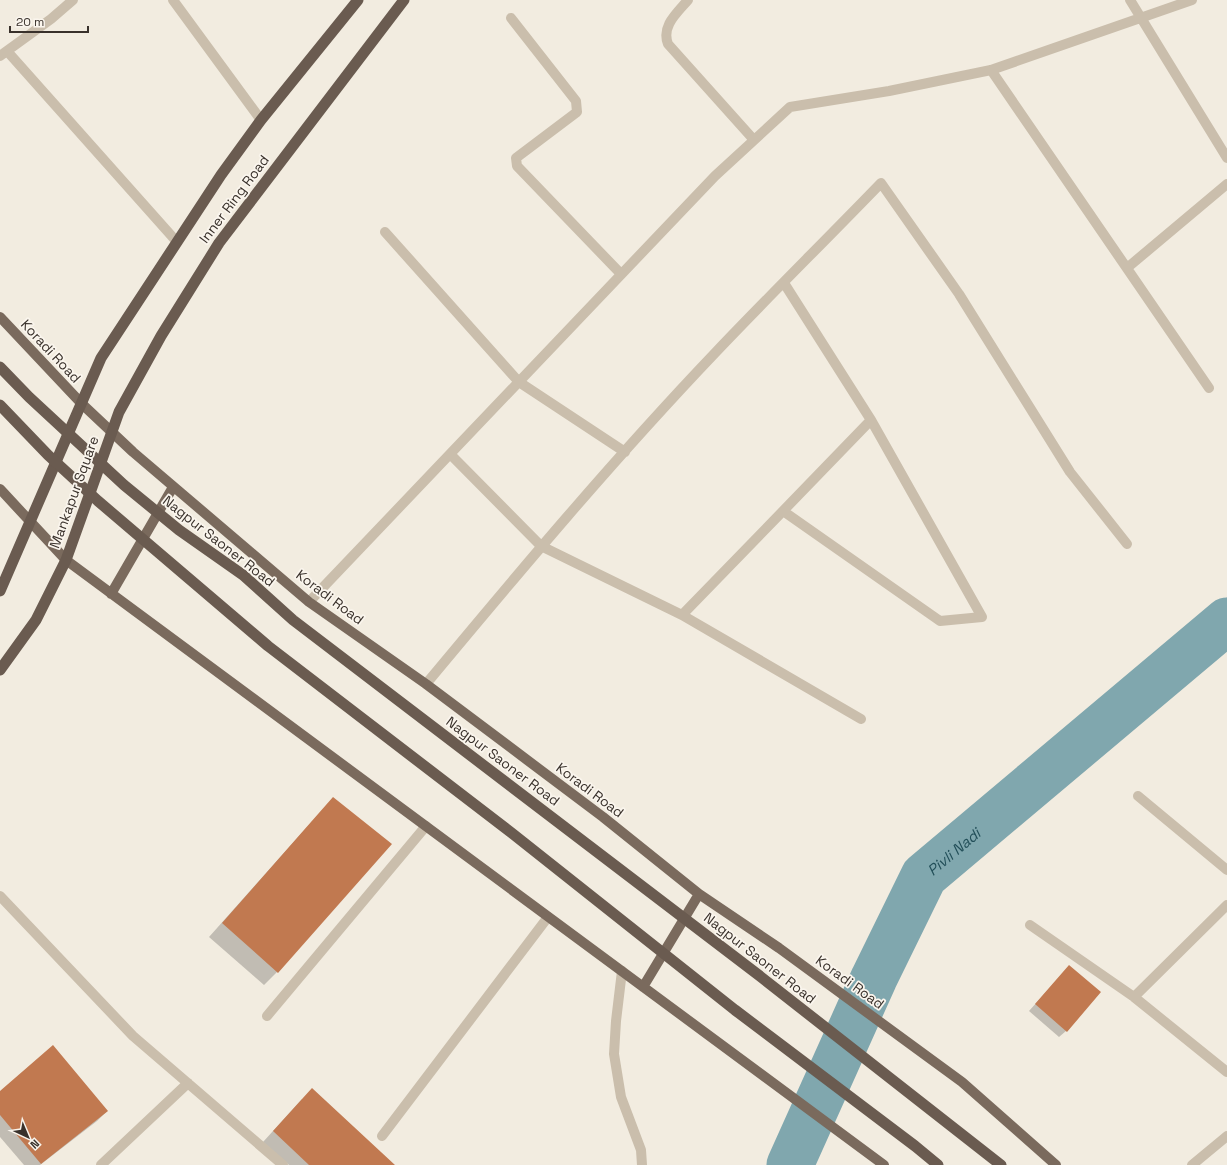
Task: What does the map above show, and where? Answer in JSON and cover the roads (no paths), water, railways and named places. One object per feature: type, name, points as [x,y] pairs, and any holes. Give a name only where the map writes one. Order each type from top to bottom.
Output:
[{"type":"highway","name":"Inner Ring Road","points":[[82,404],[101,358],[221,175],[261,120],[358,0]]},
{"type":"highway","name":"Inner Ring Road","points":[[112,432],[119,412],[161,336],[219,243],[404,0]]},
{"type":"highway","name":"Nagpur Saoner Road","points":[[0,367],[29,397],[154,510],[243,575],[293,620],[761,977],[1001,1165]]},
{"type":"highway","name":"Mankapur Square","points":[[30,522],[82,404]]},
{"type":"highway","points":[[0,406],[48,455],[98,501],[268,646],[513,834],[735,1010],[938,1165]]},
{"type":"highway","name":"Mankapur Square","points":[[66,560],[112,432]]},
{"type":"highway","points":[[0,591],[30,522]]},
{"type":"highway","points":[[0,670],[36,620],[66,560]]},
{"type":"main road","name":"Koradi Road","points":[[0,317],[82,404]]},
{"type":"main road","name":"Mankapur Square","points":[[82,404],[112,432]]},
{"type":"main road","name":"Koradi Road","points":[[112,432],[173,487],[309,602],[426,684],[602,817],[699,894],[779,948],[962,1082],[1056,1165]]},
{"type":"main road","points":[[111,594],[173,487]]},
{"type":"main road","points":[[0,489],[30,522]]},
{"type":"main road","name":"Mankapur Square","points":[[30,522],[66,560]]},
{"type":"main road","points":[[66,560],[884,1165]]},
{"type":"main road","points":[[643,987],[699,894]]},
{"type":"street","points":[[73,0],[51,19],[3,53],[177,242]]},
{"type":"street","points":[[173,0],[261,120]]},
{"type":"street","points":[[688,0],[667,25],[665,36],[668,44],[754,140]]},
{"type":"street","points":[[1130,0],[1227,158]]},
{"type":"street","points":[[309,602],[451,455],[715,176],[790,107],[889,91],[991,70],[1192,0]]},
{"type":"street","points":[[511,18],[576,101],[577,112],[516,158],[517,166],[621,274]]},
{"type":"street","points":[[991,70],[1210,388]]},
{"type":"street","points":[[426,684],[541,546],[714,354],[881,183],[959,294],[1070,472],[1127,544]]},
{"type":"street","points":[[1127,268],[1227,184]]},
{"type":"street","points":[[386,232],[519,382],[625,452]]},
{"type":"street","points":[[783,511],[940,621],[982,617],[871,420],[784,283]]},
{"type":"street","points":[[682,614],[871,420]]},
{"type":"street","points":[[451,455],[541,546],[682,614],[861,720]]},
{"type":"street","points":[[1138,796],[1227,870]]},
{"type":"street","points":[[267,1016],[426,826]]},
{"type":"street","points":[[0,896],[133,1036],[283,1165]]},
{"type":"street","points":[[1134,997],[1227,905]]},
{"type":"street","points":[[382,1136],[548,917]]},
{"type":"street","points":[[1030,925],[1134,997],[1227,1072]]},
{"type":"street","points":[[622,971],[614,1054],[621,1097],[641,1150],[642,1165]]},
{"type":"street","points":[[101,1165],[188,1083]]},
{"type":"street","points":[[1192,1165],[1227,1136]]},
{"type":"waterway","points":[[1213,633],[1227,602]]},
{"type":"waterway","name":"Pivli Nadi","points":[[790,1165],[874,978],[924,876],[1227,621]]}]
